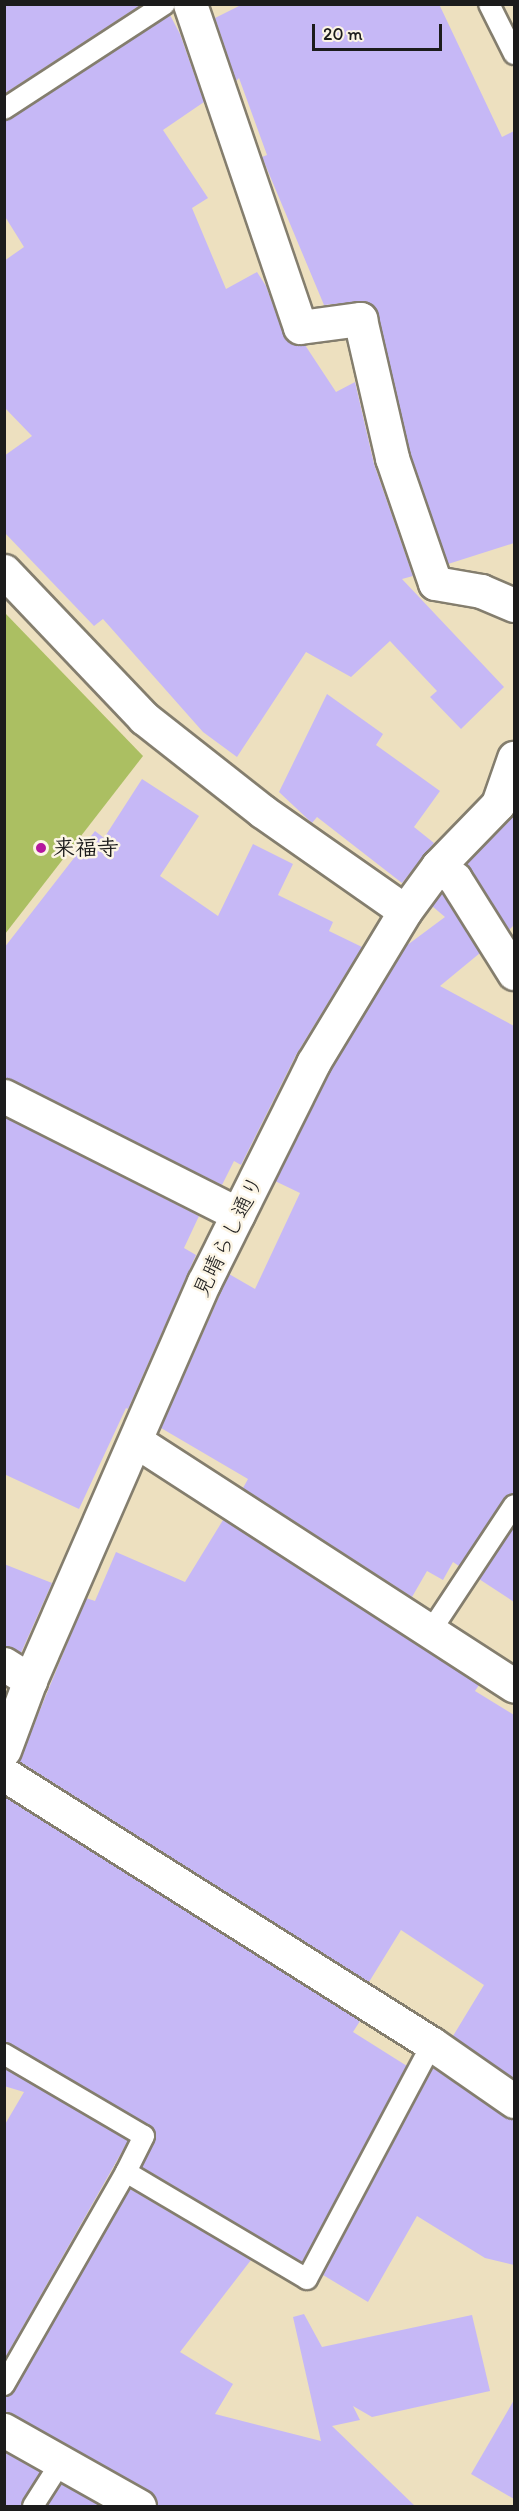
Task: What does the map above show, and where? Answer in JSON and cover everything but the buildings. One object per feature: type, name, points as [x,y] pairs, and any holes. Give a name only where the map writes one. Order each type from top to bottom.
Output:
[{"type":"street","points":[[190,4],[300,327],[360,319],[392,458],[435,583],[481,591],[514,605]]},
{"type":"street","points":[[4,571],[144,718],[262,811],[405,911]]},
{"type":"street","name":"見晴らし通り","points":[[4,1750],[17,1672],[136,1441],[204,1282],[313,1064],[405,911],[438,866],[498,804],[514,758]]},
{"type":"street","points":[[438,866],[455,879],[514,973]]},
{"type":"street","points":[[4,1096],[238,1214]]},
{"type":"street","points":[[136,1441],[514,1686]]},
{"type":"street","points":[[4,1774],[432,2044],[514,2101]]},
{"type":"street","points":[[4,2430],[139,2506]]},
{"type":"lane","points":[[4,109],[165,4]]},
{"type":"lane","points":[[489,4],[514,54]]},
{"type":"lane","points":[[430,1632],[514,1506]]},
{"type":"lane","points":[[126,2172],[307,2279],[432,2044]]},
{"type":"lane","points":[[4,2054],[144,2136],[126,2172],[4,2385]]},
{"type":"lane","points":[[33,2506],[61,2462]]},
{"type":"green space","name":"来福寺","points":[[5,613],[143,756],[5,934]]},
{"type":"place","name":"来福寺","points":[[41,848]]}]
